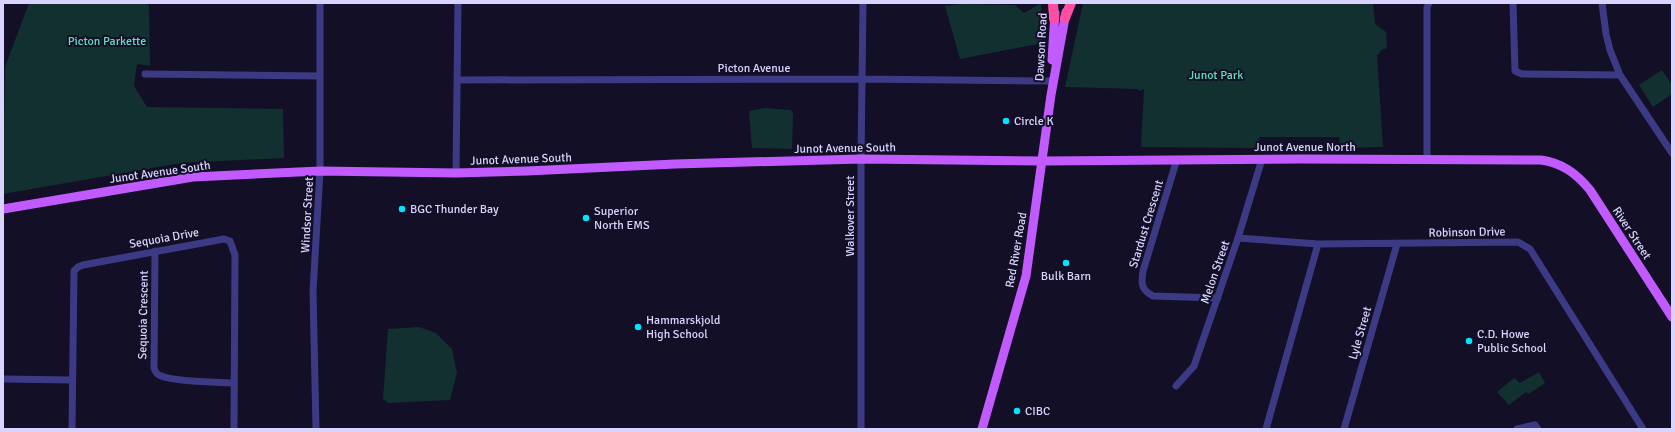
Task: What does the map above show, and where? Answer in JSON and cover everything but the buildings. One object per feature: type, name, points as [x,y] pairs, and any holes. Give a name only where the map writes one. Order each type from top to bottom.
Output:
[{"type":"highway","points":[[1053,3],[1054,19]]},
{"type":"highway","points":[[1065,18],[1072,3]]},
{"type":"main road","name":"Dawson Road","points":[[1051,95],[1056,3]]},
{"type":"main road","name":"Dawson Road","points":[[1051,95],[1067,3]]},
{"type":"main road","name":"Red River Road","points":[[982,429],[1026,276],[1051,95]]},
{"type":"main road","name":"Junot Avenue South","points":[[3,209],[193,176],[320,171],[456,173],[535,171],[675,164],[861,159],[1042,161]]},
{"type":"main road","name":"Junot Avenue North","points":[[1042,161],[1262,159],[1540,160],[1557,163],[1566,168]]},
{"type":"main road","name":"River Street","points":[[1566,168],[1578,176],[1590,190],[1672,317]]},
{"type":"street","name":"Windsor Street","points":[[316,429],[313,291],[320,171],[320,3]]},
{"type":"street","points":[[456,173],[458,3]]},
{"type":"street","name":"Walkover Street","points":[[861,429],[861,159],[863,3]]},
{"type":"street","points":[[1427,159],[1427,7],[1429,3]]},
{"type":"street","points":[[1513,3],[1515,71],[1522,74],[1620,75]]},
{"type":"street","points":[[1602,3],[1605,33],[1620,75],[1672,153]]},
{"type":"street","points":[[145,74],[320,76]]},
{"type":"street","name":"Picton Avenue","points":[[458,80],[862,79],[1051,81]]},
{"type":"street","name":"Melon Street","points":[[1176,386],[1194,366],[1238,238],[1262,159]]},
{"type":"street","name":"Stardust Crescent","points":[[1177,160],[1143,271],[1141,284],[1145,292],[1153,296],[1218,298]]},
{"type":"street","name":"Robinson Drive","points":[[1238,238],[1318,244],[1518,242],[1530,249],[1643,429]]},
{"type":"street","name":"Sequoia Drive","points":[[72,429],[74,271],[83,264],[224,239],[230,242],[235,255],[234,429]]},
{"type":"street","points":[[1266,429],[1318,244]]},
{"type":"street","name":"Lyle Street","points":[[1344,429],[1397,244]]},
{"type":"street","name":"Sequoia Crescent","points":[[155,251],[154,368],[156,372],[158,375],[170,378],[234,383]]},
{"type":"street","points":[[3,379],[72,380]]},
{"type":"street","points":[[1517,429],[1535,425],[1538,429]]},
{"type":"green space","name":"Picton Parkette","points":[[29,3],[143,3],[149,5],[150,66],[137,64],[134,86],[147,107],[283,109],[284,158],[181,163],[3,194],[5,67]]},
{"type":"green space","points":[[1041,3],[1043,43],[960,59],[945,6],[961,4],[1015,5],[1024,13]]},
{"type":"green space","name":"Junot Park","points":[[1083,3],[1373,3],[1375,24],[1386,32],[1387,48],[1381,50],[1377,55],[1383,147],[1340,148],[1339,137],[1259,137],[1259,148],[1141,147],[1144,89],[1140,91],[1137,89],[1065,87]]},
{"type":"green space","points":[[1662,70],[1672,85],[1672,94],[1653,107],[1639,85]]},
{"type":"green space","points":[[765,108],[791,110],[793,114],[792,149],[752,148],[749,111]]},
{"type":"green space","points":[[419,327],[436,333],[452,349],[457,373],[450,400],[388,403],[383,399],[388,329]]},
{"type":"green space","points":[[1539,372],[1545,383],[1529,394],[1526,392],[1509,405],[1497,392],[1514,378],[1520,383]]},
{"type":"place","name":"Circle K","points":[[1006,121]]},
{"type":"place","name":"BGC Thunder Bay","points":[[402,209]]},
{"type":"place","name":"Superior North EMS","points":[[586,218]]},
{"type":"place","name":"Bulk Barn","points":[[1066,263]]},
{"type":"place","name":"Hammarskjold High School","points":[[638,327]]},
{"type":"place","name":"C.D. Howe Public School","points":[[1469,341]]},
{"type":"place","name":"CIBC","points":[[1017,411]]}]
